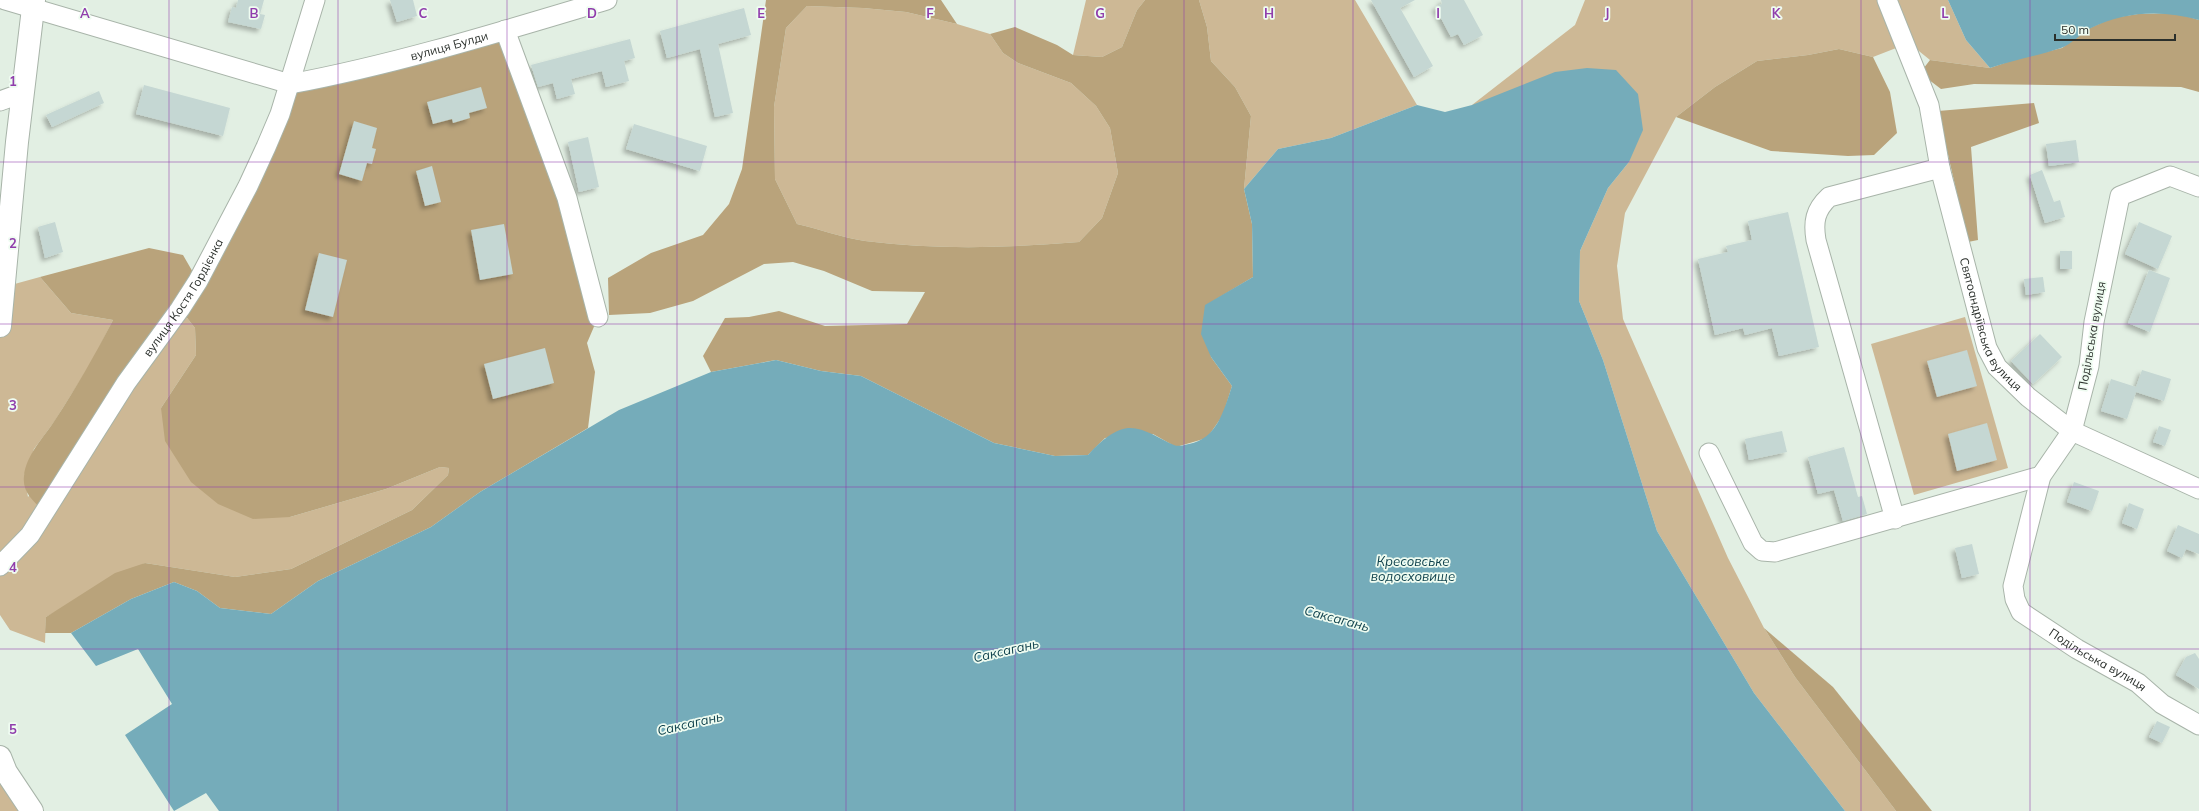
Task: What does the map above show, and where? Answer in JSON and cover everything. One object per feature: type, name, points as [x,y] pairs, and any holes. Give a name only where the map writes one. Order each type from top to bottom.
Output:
[{"type":"main road","points":[[0,326],[2,288],[22,93],[33,5]]},
{"type":"main road","points":[[0,757],[6,772],[32,811]]},
{"type":"street","points":[[5,0],[33,5],[290,84]]},
{"type":"street","name":"вулиця Костя Гордієнка","points":[[0,566],[30,535],[126,383],[180,309],[198,281],[251,180],[280,114],[315,0]]},
{"type":"street","name":"вулиця Булди","points":[[290,84],[332,76],[505,30],[607,0]]},
{"type":"street","name":"Святоандріївська вулиця","points":[[1887,0],[1928,105],[1940,168],[1987,348],[1997,367],[2028,397],[2072,431],[2199,489]]},
{"type":"street","points":[[505,30],[567,198],[598,317]]},
{"type":"street","points":[[0,101],[22,93]]},
{"type":"street","points":[[1895,519],[1816,240],[1814,226],[1816,214],[1821,204],[1829,197],[1940,168]]},
{"type":"street","name":"Подільська вулиця","points":[[2193,722],[2162,704],[2138,683],[2077,649],[2021,612],[2015,599],[2013,586],[2041,476],[2072,431],[2089,366],[2094,322],[2120,196],[2170,176],[2199,187]]},
{"type":"street","points":[[1709,453],[1754,543],[1762,551],[1776,552],[2041,476]]},
{"type":"shaded area","points":[[766,0],[941,0],[957,24],[906,12],[863,8],[807,6],[786,28],[774,107],[775,179],[797,224],[848,238],[865,241],[918,246],[999,247],[1079,242],[1102,218],[1118,173],[1110,128],[1096,106],[1071,83],[1018,63],[1003,53],[990,34],[1015,27],[1057,45],[1073,55],[1102,57],[1122,47],[1137,10],[1145,0],[1199,0],[1207,27],[1211,61],[1235,87],[1251,116],[1244,189],[1252,224],[1253,277],[1205,306],[1211,357],[1232,386],[1223,415],[1207,438],[1176,447],[1153,434],[1105,438],[1088,455],[1055,456],[994,443],[861,376],[821,371],[776,360],[711,372],[703,356],[725,318],[749,317],[779,311],[825,326],[907,324],[925,292],[872,291],[824,271],[793,262],[764,264],[693,301],[650,313],[609,315],[608,278],[651,253],[703,235],[729,204],[742,169]]},
{"type":"shaded area","points":[[1086,0],[1145,0],[1137,10],[1122,47],[1102,57],[1073,55]]},
{"type":"shaded area","points":[[1199,0],[1355,0],[1417,105],[1331,138],[1278,149],[1244,189],[1251,116],[1235,87],[1211,61],[1207,27]]},
{"type":"shaded area","points":[[1585,0],[1948,0],[1966,40],[1990,68],[1930,60],[1909,43],[1873,57],[1839,49],[1808,55],[1757,61],[1715,87],[1676,117],[1625,213],[1617,266],[1623,319],[1728,558],[1764,628],[1795,677],[1896,811],[1845,811],[1754,693],[1657,531],[1603,360],[1579,301],[1580,251],[1608,188],[1629,162],[1472,105],[1575,25]]},
{"type":"shaded area","points":[[807,6],[863,8],[906,12],[957,24],[990,34],[1003,53],[1018,63],[1071,83],[1096,106],[1110,128],[1118,173],[1102,218],[1079,242],[999,247],[918,246],[865,241],[848,238],[797,224],[775,179],[774,107],[786,28]]},
{"type":"shaded area","points":[[2176,13],[2199,20],[2199,92],[2181,87],[1974,84],[1941,89],[1920,73],[1930,60],[1990,68],[2016,59],[2062,48],[2090,28],[2112,18],[2138,14]]},
{"type":"shaded area","points":[[505,30],[596,322],[587,343],[595,372],[588,428],[480,492],[431,527],[318,581],[271,614],[220,608],[197,591],[174,582],[131,599],[71,633],[45,633],[46,617],[115,573],[145,563],[235,577],[291,569],[412,510],[448,475],[449,468],[440,467],[386,489],[290,517],[253,519],[218,504],[191,482],[165,441],[161,408],[196,355],[195,328],[180,309],[44,511],[32,500],[25,487],[25,468],[36,446],[78,384],[113,320],[71,313],[40,277],[149,248],[183,255],[198,281],[290,84]]},
{"type":"shaded area","points":[[1839,49],[1873,57],[1890,92],[1897,133],[1874,155],[1848,156],[1771,151],[1676,117],[1715,87],[1757,61],[1808,55]]},
{"type":"shaded area","points":[[2034,103],[2039,123],[1971,147],[1978,240],[1968,242],[1938,111]]},
{"type":"shaded area","points":[[40,277],[71,313],[113,320],[93,360],[54,422],[34,449],[24,476],[28,497],[180,309],[195,328],[196,355],[161,408],[290,517],[386,489],[440,467],[449,468],[448,475],[412,510],[291,569],[235,577],[145,563],[46,617],[45,643],[10,630],[0,615],[0,288]]},
{"type":"shaded area","points":[[1965,317],[2008,468],[1914,495],[1871,344]]},
{"type":"shaded area","points":[[1764,628],[1833,687],[1932,811],[1896,811],[1795,677]]},
{"type":"shaded area","points":[[0,757],[33,811],[0,811]]},
{"type":"water","points":[[1948,0],[2199,0],[2199,20],[2172,15],[2131,15],[2104,22],[2091,28],[2061,48],[1990,68],[1966,40]]},
{"type":"water","name":"Кресовське водосховище","points":[[1587,68],[1616,70],[1638,94],[1643,130],[1629,162],[1608,188],[1580,251],[1579,301],[1603,360],[1657,531],[1754,693],[1845,811],[219,811],[206,793],[174,811],[125,735],[172,704],[138,649],[96,666],[71,633],[131,599],[174,582],[197,591],[220,608],[271,614],[318,581],[431,527],[480,492],[619,410],[711,372],[776,360],[821,371],[861,376],[994,443],[1055,456],[1088,455],[1101,442],[1111,435],[1122,429],[1128,428],[1146,431],[1176,446],[1199,441],[1213,430],[1218,422],[1232,386],[1211,357],[1201,334],[1205,305],[1253,277],[1252,224],[1244,189],[1278,149],[1331,138],[1417,105],[1445,112],[1472,105],[1555,72]]},
{"type":"building","points":[[238,0],[264,0],[260,14],[265,15],[261,29],[228,22],[232,7],[236,8]]},
{"type":"building","points":[[390,0],[413,0],[417,16],[397,22]]},
{"type":"building","points":[[1371,0],[1415,0],[1400,8],[1433,66],[1414,77]]},
{"type":"building","points":[[1441,0],[1464,0],[1483,35],[1464,45],[1458,34],[1451,37],[1435,7],[1442,4]]},
{"type":"building","points":[[744,8],[751,35],[718,44],[733,113],[715,117],[700,49],[667,58],[660,31]]},
{"type":"building","points":[[630,39],[635,58],[624,61],[629,81],[606,87],[602,71],[571,79],[575,94],[557,99],[553,83],[538,87],[531,65]]},
{"type":"building","points":[[144,85],[230,108],[223,136],[136,114]]},
{"type":"building","points":[[481,87],[487,108],[469,113],[470,118],[453,123],[452,119],[433,124],[427,102]]},
{"type":"building","points":[[99,91],[104,103],[52,127],[46,115]]},
{"type":"building","points":[[354,121],[377,128],[372,148],[376,149],[372,164],[367,163],[362,181],[339,174]]},
{"type":"building","points":[[634,124],[707,146],[700,171],[626,149]]},
{"type":"building","points":[[588,137],[599,187],[579,192],[568,142]]},
{"type":"building","points":[[2076,140],[2079,162],[2049,166],[2046,144]]},
{"type":"building","points":[[432,166],[441,202],[425,206],[416,171]]},
{"type":"building","points":[[2042,170],[2054,202],[2060,200],[2065,217],[2045,223],[2030,175]]},
{"type":"building","points":[[1788,212],[1819,347],[1779,356],[1772,328],[1745,335],[1743,328],[1715,335],[1698,259],[1728,252],[1726,246],[1752,240],[1748,221]]},
{"type":"building","points":[[55,222],[63,252],[45,258],[38,227]]},
{"type":"building","points":[[2139,222],[2172,236],[2158,269],[2125,254]]},
{"type":"building","points":[[504,224],[513,274],[480,280],[471,230]]},
{"type":"building","points":[[2060,251],[2072,251],[2072,269],[2060,269]]},
{"type":"building","points":[[319,253],[347,260],[333,317],[305,310]]},
{"type":"building","points":[[2149,270],[2170,278],[2150,332],[2128,323]]},
{"type":"building","points":[[2043,277],[2045,292],[2026,295],[2024,279]]},
{"type":"building","points":[[2040,334],[2062,357],[2033,384],[2011,361]]},
{"type":"building","points":[[545,348],[554,383],[493,399],[484,364]]},
{"type":"building","points":[[1967,350],[1977,386],[1937,397],[1927,361]]},
{"type":"building","points":[[2142,370],[2171,379],[2164,401],[2136,392],[2127,419],[2101,411],[2111,379],[2136,387]]},
{"type":"building","points":[[1987,423],[1997,460],[1957,471],[1948,434]]},
{"type":"building","points":[[2159,426],[2171,430],[2165,446],[2153,442]]},
{"type":"building","points":[[1782,431],[1787,452],[1749,460],[1745,439]]},
{"type":"building","points":[[1844,447],[1858,497],[1862,496],[1867,514],[1843,521],[1834,490],[1818,494],[1808,457]]},
{"type":"building","points":[[2074,482],[2099,491],[2092,511],[2067,502]]},
{"type":"building","points":[[2129,503],[2144,509],[2137,529],[2122,523]]},
{"type":"building","points":[[2178,525],[2199,534],[2199,554],[2186,549],[2182,558],[2167,551]]},
{"type":"building","points":[[1972,544],[1979,574],[1962,578],[1955,548]]},
{"type":"building","points":[[2195,653],[2199,659],[2199,689],[2176,675],[2186,657]]},
{"type":"building","points":[[2157,721],[2170,727],[2162,743],[2149,737]]},
{"type":"water label","name":"Саксагань","points":[[1337,618]]},
{"type":"water label","name":"Саксагань","points":[[1006,650]]},
{"type":"water label","name":"Саксагань","points":[[690,723]]}]
